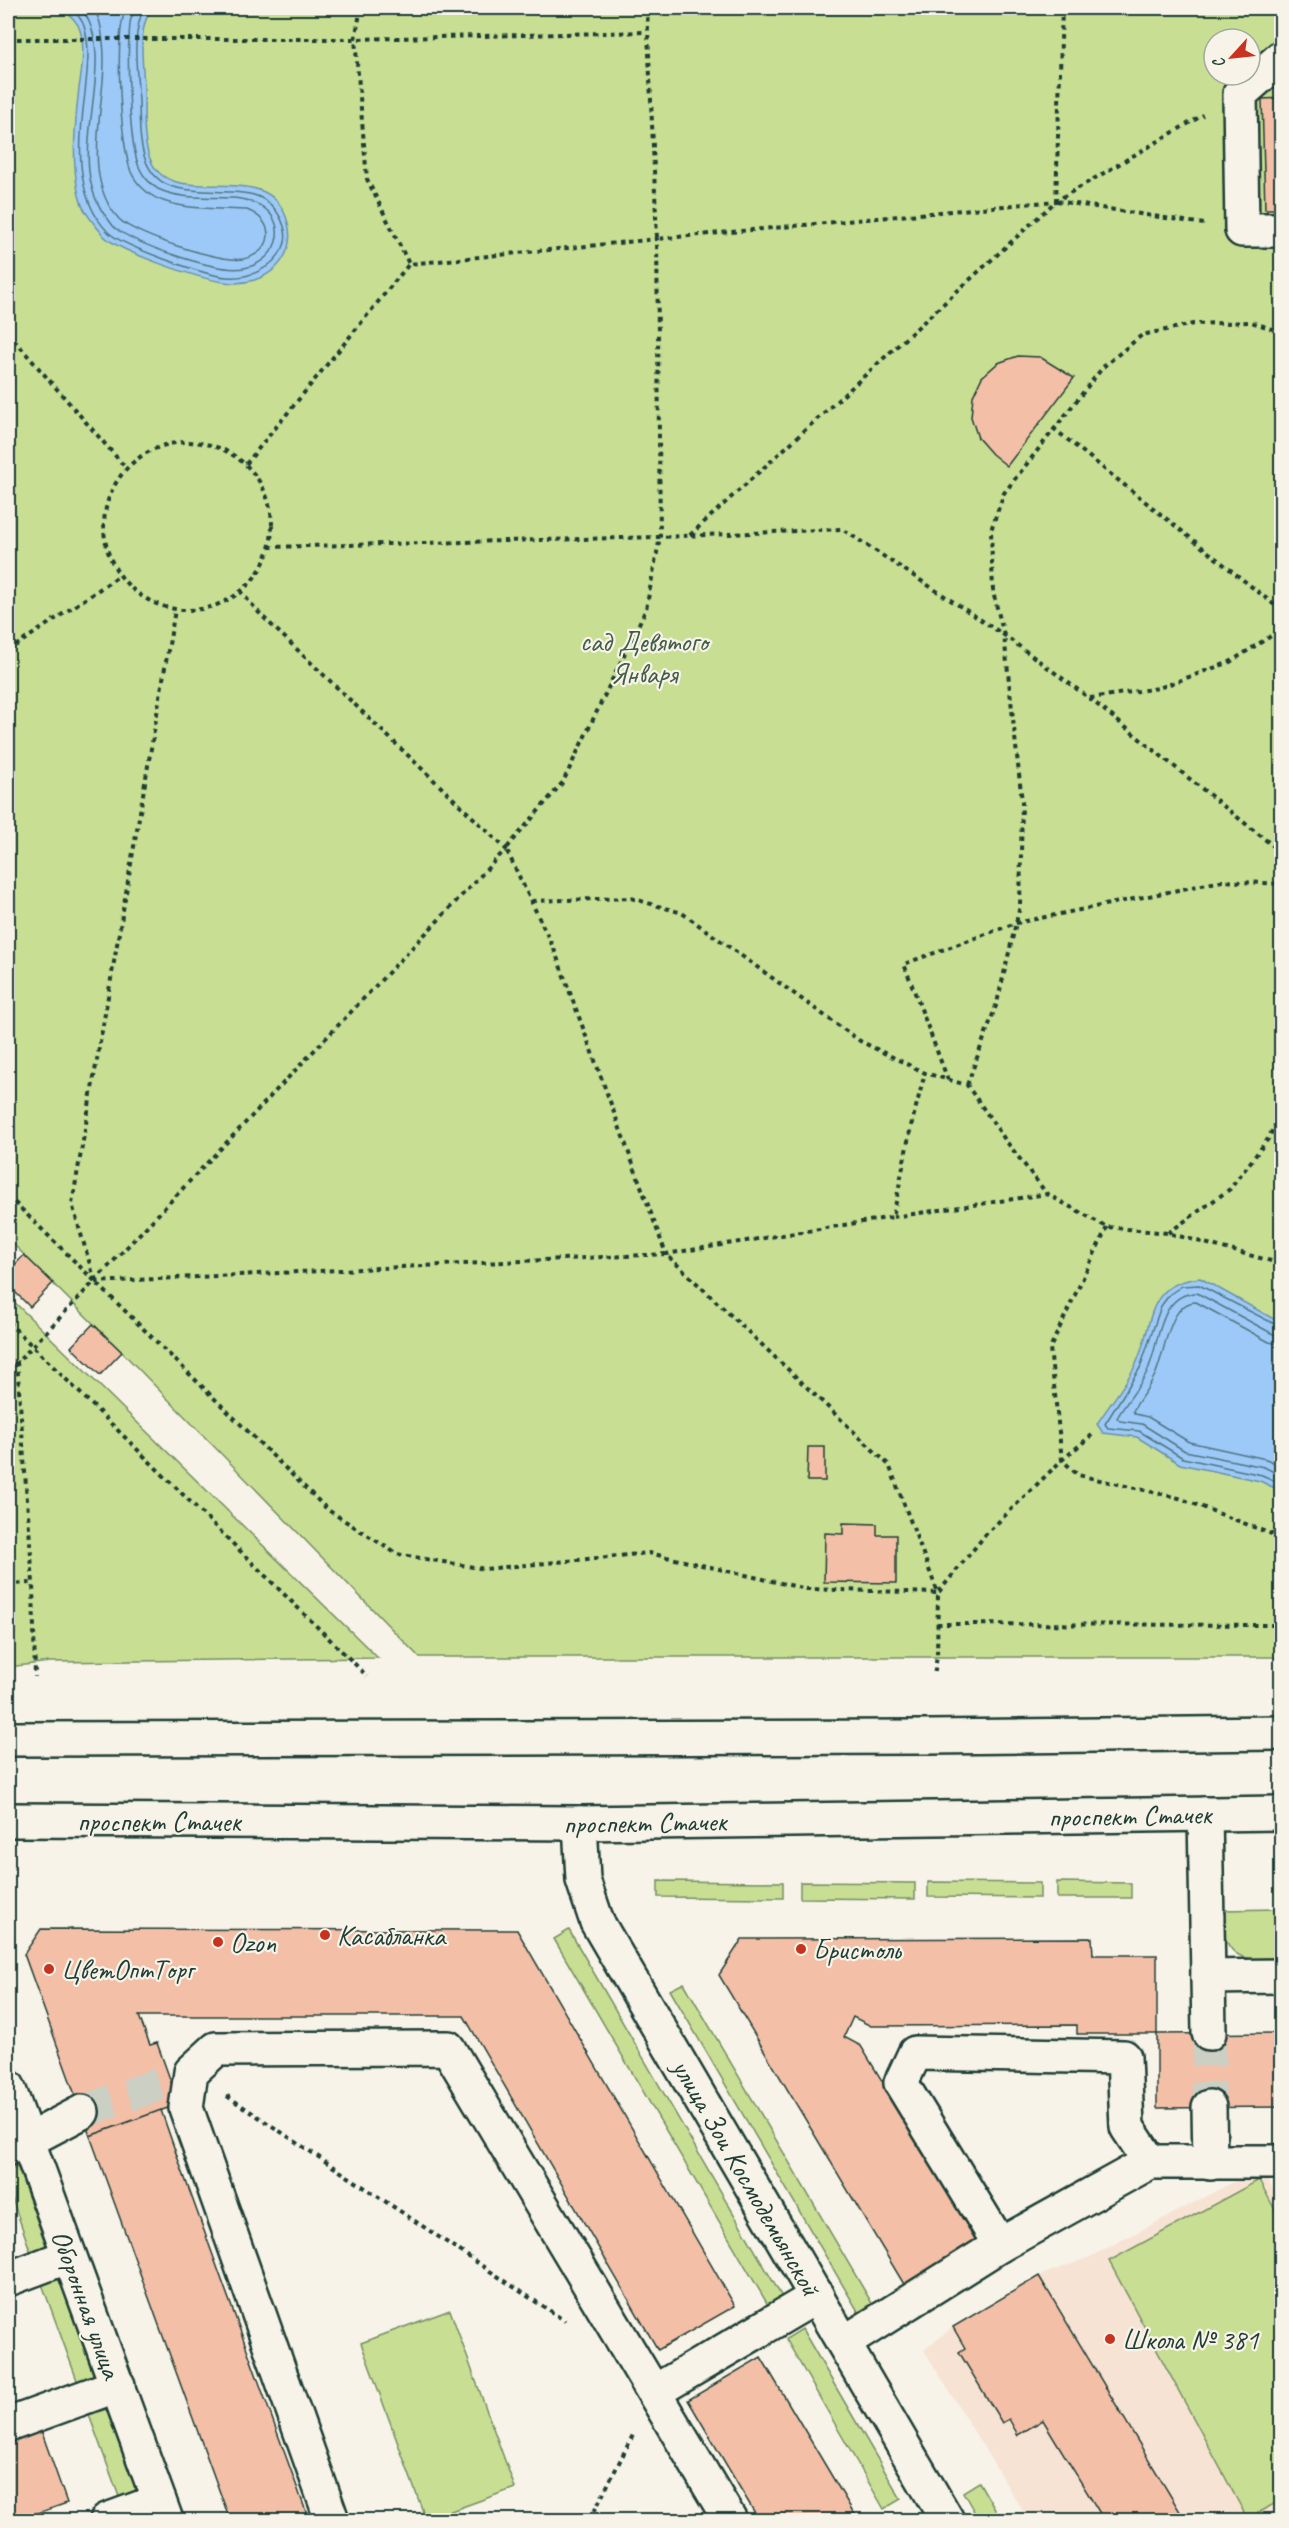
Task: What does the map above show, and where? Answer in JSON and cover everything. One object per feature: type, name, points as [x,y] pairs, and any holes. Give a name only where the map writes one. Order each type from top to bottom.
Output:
[{"type":"main road","points":[[1281,57],[1240,94],[1242,230],[1281,230]]},
{"type":"main road","points":[[8,1739],[928,1737],[1281,1733]]},
{"type":"main road","name":"проспект Стачек","points":[[8,1820],[580,1823],[1281,1813]]},
{"type":"main road","points":[[1205,1814],[1209,2033]]},
{"type":"main road","name":"улица Зои Космодемьянской","points":[[580,1823],[583,1880],[597,1922],[947,2520]]},
{"type":"main road","points":[[1208,1977],[1281,1976]]},
{"type":"main road","points":[[332,2520],[186,2108],[181,2076],[216,2049],[448,2048],[730,2520]]},
{"type":"main road","points":[[1000,2245],[901,2083],[915,2053],[1124,2057],[1127,2127],[1150,2162]]},
{"type":"main road","name":"Оборонная улица","points":[[8,2087],[17,2144],[69,2256],[163,2511]]},
{"type":"main road","points":[[1209,2107],[1210,2163]]},
{"type":"main road","points":[[17,2144],[82,2112]]},
{"type":"main road","points":[[844,2343],[1000,2245],[1150,2162],[1281,2162]]},
{"type":"main road","points":[[8,2279],[69,2256]]},
{"type":"main road","points":[[654,2392],[817,2296]]},
{"type":"main road","points":[[8,2425],[118,2385]]},
{"type":"main road","points":[[107,2520],[163,2511]]},
{"type":"path","points":[[361,8],[355,39],[367,179],[410,264]]},
{"type":"path","points":[[8,1372],[506,849],[563,782],[646,609],[660,537],[657,239],[646,8]]},
{"type":"path","points":[[1056,201],[1062,8]]},
{"type":"path","points":[[8,39],[355,39],[647,32]]},
{"type":"path","points":[[689,536],[1056,201],[1240,94]]},
{"type":"path","points":[[246,464],[410,264],[1056,201],[1242,230]]},
{"type":"path","points":[[967,1085],[997,1003],[1020,906],[1022,802],[1004,635],[993,592],[991,530],[1004,493],[1103,367],[1142,335],[1193,324],[1251,322],[1281,332]]},
{"type":"path","points":[[8,333],[126,468]]},
{"type":"path","points":[[1053,428],[1281,611]]},
{"type":"path","points":[[199,442],[224,449],[246,464],[262,485],[272,511],[272,538],[264,563],[249,586],[227,602],[201,610],[174,610],[154,604],[135,592],[119,576],[106,550],[104,521],[110,493],[126,468],[147,452],[172,443],[199,442]]},
{"type":"path","points":[[269,547],[660,537],[842,529],[1004,635],[1089,698],[1281,853]]},
{"type":"path","points":[[8,651],[119,576]]},
{"type":"path","points":[[241,592],[261,615],[506,849],[554,949],[666,1254],[889,1465],[938,1593],[934,1676]]},
{"type":"path","points":[[95,1282],[72,1204],[174,610]]},
{"type":"path","points":[[1089,698],[1159,688],[1230,662],[1281,629]]},
{"type":"path","points":[[948,1080],[904,964],[1016,923],[1222,881],[1281,884]]},
{"type":"path","points":[[532,901],[631,898],[682,913],[860,1041],[925,1073],[967,1085],[1047,1194],[1107,1227],[1168,1233],[1281,1264]]},
{"type":"path","points":[[893,1217],[911,1126],[925,1073]]},
{"type":"path","points":[[1168,1233],[1230,1189],[1268,1139],[1281,1111]]},
{"type":"path","points":[[95,1282],[666,1254],[1047,1194]]},
{"type":"path","points":[[8,1196],[328,1510],[397,1554],[485,1569],[649,1553],[807,1589],[938,1593]]},
{"type":"path","points":[[1107,1227],[1050,1348],[1062,1461],[1078,1474],[1179,1498],[1281,1538]]},
{"type":"path","points":[[8,1322],[367,1676]]},
{"type":"path","points":[[8,1360],[17,1362]]},
{"type":"path","points":[[17,1362],[33,1583],[34,1677]]},
{"type":"path","points":[[938,1593],[986,1534],[1092,1434]]},
{"type":"path","points":[[8,1584],[33,1583]]},
{"type":"path","points":[[937,1624],[1281,1625]]},
{"type":"path","points":[[181,2076],[575,2328]]},
{"type":"path","points":[[590,2520],[654,2392]]},
{"type":"shaded area","name":"Школа № 381","points":[[1260,2168],[1281,2203],[1281,2520],[1028,2520],[924,2350],[953,2327],[1039,2276],[1090,2257]]},
{"type":"green space","name":"сад Девятого Января","points":[[8,8],[1281,8],[1281,1657],[419,1657],[122,1352],[8,1239]]},
{"type":"green space","points":[[8,1296],[378,1658],[50,1662],[8,1667]]},
{"type":"green space","points":[[658,1881],[783,1882],[783,1898],[658,1897]]},
{"type":"green space","points":[[800,1882],[915,1883],[915,1899],[800,1898]]},
{"type":"green space","points":[[928,1882],[1040,1883],[1040,1898],[928,1897]]},
{"type":"green space","points":[[1057,1882],[1131,1883],[1131,1898],[1057,1898]]},
{"type":"green space","points":[[1281,1909],[1281,1961],[1254,1960],[1236,1953],[1230,1947],[1225,1938],[1222,1910]]},
{"type":"green space","points":[[569,1930],[782,2297],[768,2305],[554,1939]]},
{"type":"green space","points":[[684,1983],[873,2305],[859,2313],[670,1990]]},
{"type":"green space","points":[[17,2166],[47,2248],[31,2253],[8,2187],[8,2169]]},
{"type":"green space","points":[[1259,2180],[1281,2221],[1282,2500],[1247,2518],[1109,2261]]},
{"type":"green space","points":[[59,2278],[94,2377],[78,2383],[42,2284]]},
{"type":"green space","points":[[450,2310],[515,2488],[426,2520],[361,2343]]},
{"type":"green space","points":[[802,2329],[901,2499],[884,2509],[786,2339]]},
{"type":"green space","points":[[106,2409],[138,2496],[121,2502],[89,2415]]},
{"type":"green space","points":[[979,2482],[1001,2520],[979,2520],[963,2492]]},
{"type":"water","points":[[64,8],[152,8],[144,25],[142,46],[144,126],[146,146],[152,163],[163,176],[179,182],[256,189],[272,197],[284,212],[289,228],[289,242],[278,266],[254,280],[240,283],[212,280],[124,249],[103,235],[86,213],[78,192],[74,147],[83,56],[82,39],[78,25]]},
{"type":"water","points":[[1200,1278],[1281,1323],[1281,1491],[1260,1481],[1180,1464],[1137,1437],[1103,1433],[1097,1424],[1135,1366],[1153,1309],[1159,1298],[1168,1289],[1181,1282]]},
{"type":"building","points":[[1282,98],[1282,209],[1265,209],[1262,99]]},
{"type":"building","points":[[1018,356],[1040,357],[1074,378],[1007,466],[978,438],[971,417],[973,396],[982,377],[998,363]]},
{"type":"building","points":[[24,1255],[53,1283],[30,1307],[8,1285],[8,1272]]},
{"type":"building","points":[[93,1324],[122,1352],[100,1375],[71,1347]]},
{"type":"building","points":[[808,1447],[825,1447],[825,1481],[807,1481]]},
{"type":"building","points":[[843,1523],[877,1524],[877,1535],[896,1535],[896,1583],[824,1582],[825,1533],[843,1534]]},
{"type":"building","points":[[41,1929],[517,1930],[735,2306],[658,2350],[464,2016],[139,2016],[150,2045],[157,2043],[179,2104],[90,2136],[24,1954]]},
{"type":"building","points":[[1092,1938],[1093,1955],[1157,1955],[1157,2034],[1077,2034],[1077,2025],[871,2026],[853,2017],[844,2037],[861,2046],[979,2241],[905,2286],[719,1975],[742,1939]]},
{"type":"building","points":[[1282,2033],[1282,2107],[1157,2108],[1157,2034]]},
{"type":"building","points":[[161,2110],[309,2520],[230,2520],[90,2136]]},
{"type":"building","points":[[1039,2276],[1185,2520],[1104,2520],[1043,2420],[1018,2435],[1009,2419],[1002,2423],[959,2352],[965,2348],[953,2327]]},
{"type":"building","points":[[761,2357],[858,2520],[759,2520],[688,2400]]},
{"type":"building","points":[[41,2430],[67,2503],[18,2520],[8,2520],[8,2441]]},
{"type":"tunnel","points":[[1209,2033],[1209,2107]]},
{"type":"tunnel","points":[[82,2112],[170,2080]]},
{"type":"place","name":"Касабланка","points":[[325,1935]]},
{"type":"place","name":"Ozon","points":[[218,1942]]},
{"type":"place","name":"Бристоль","points":[[801,1949]]},
{"type":"place","name":"ЦветОптТорг","points":[[49,1969]]},
{"type":"place","name":"Школа № 381","points":[[1110,2339]]}]
